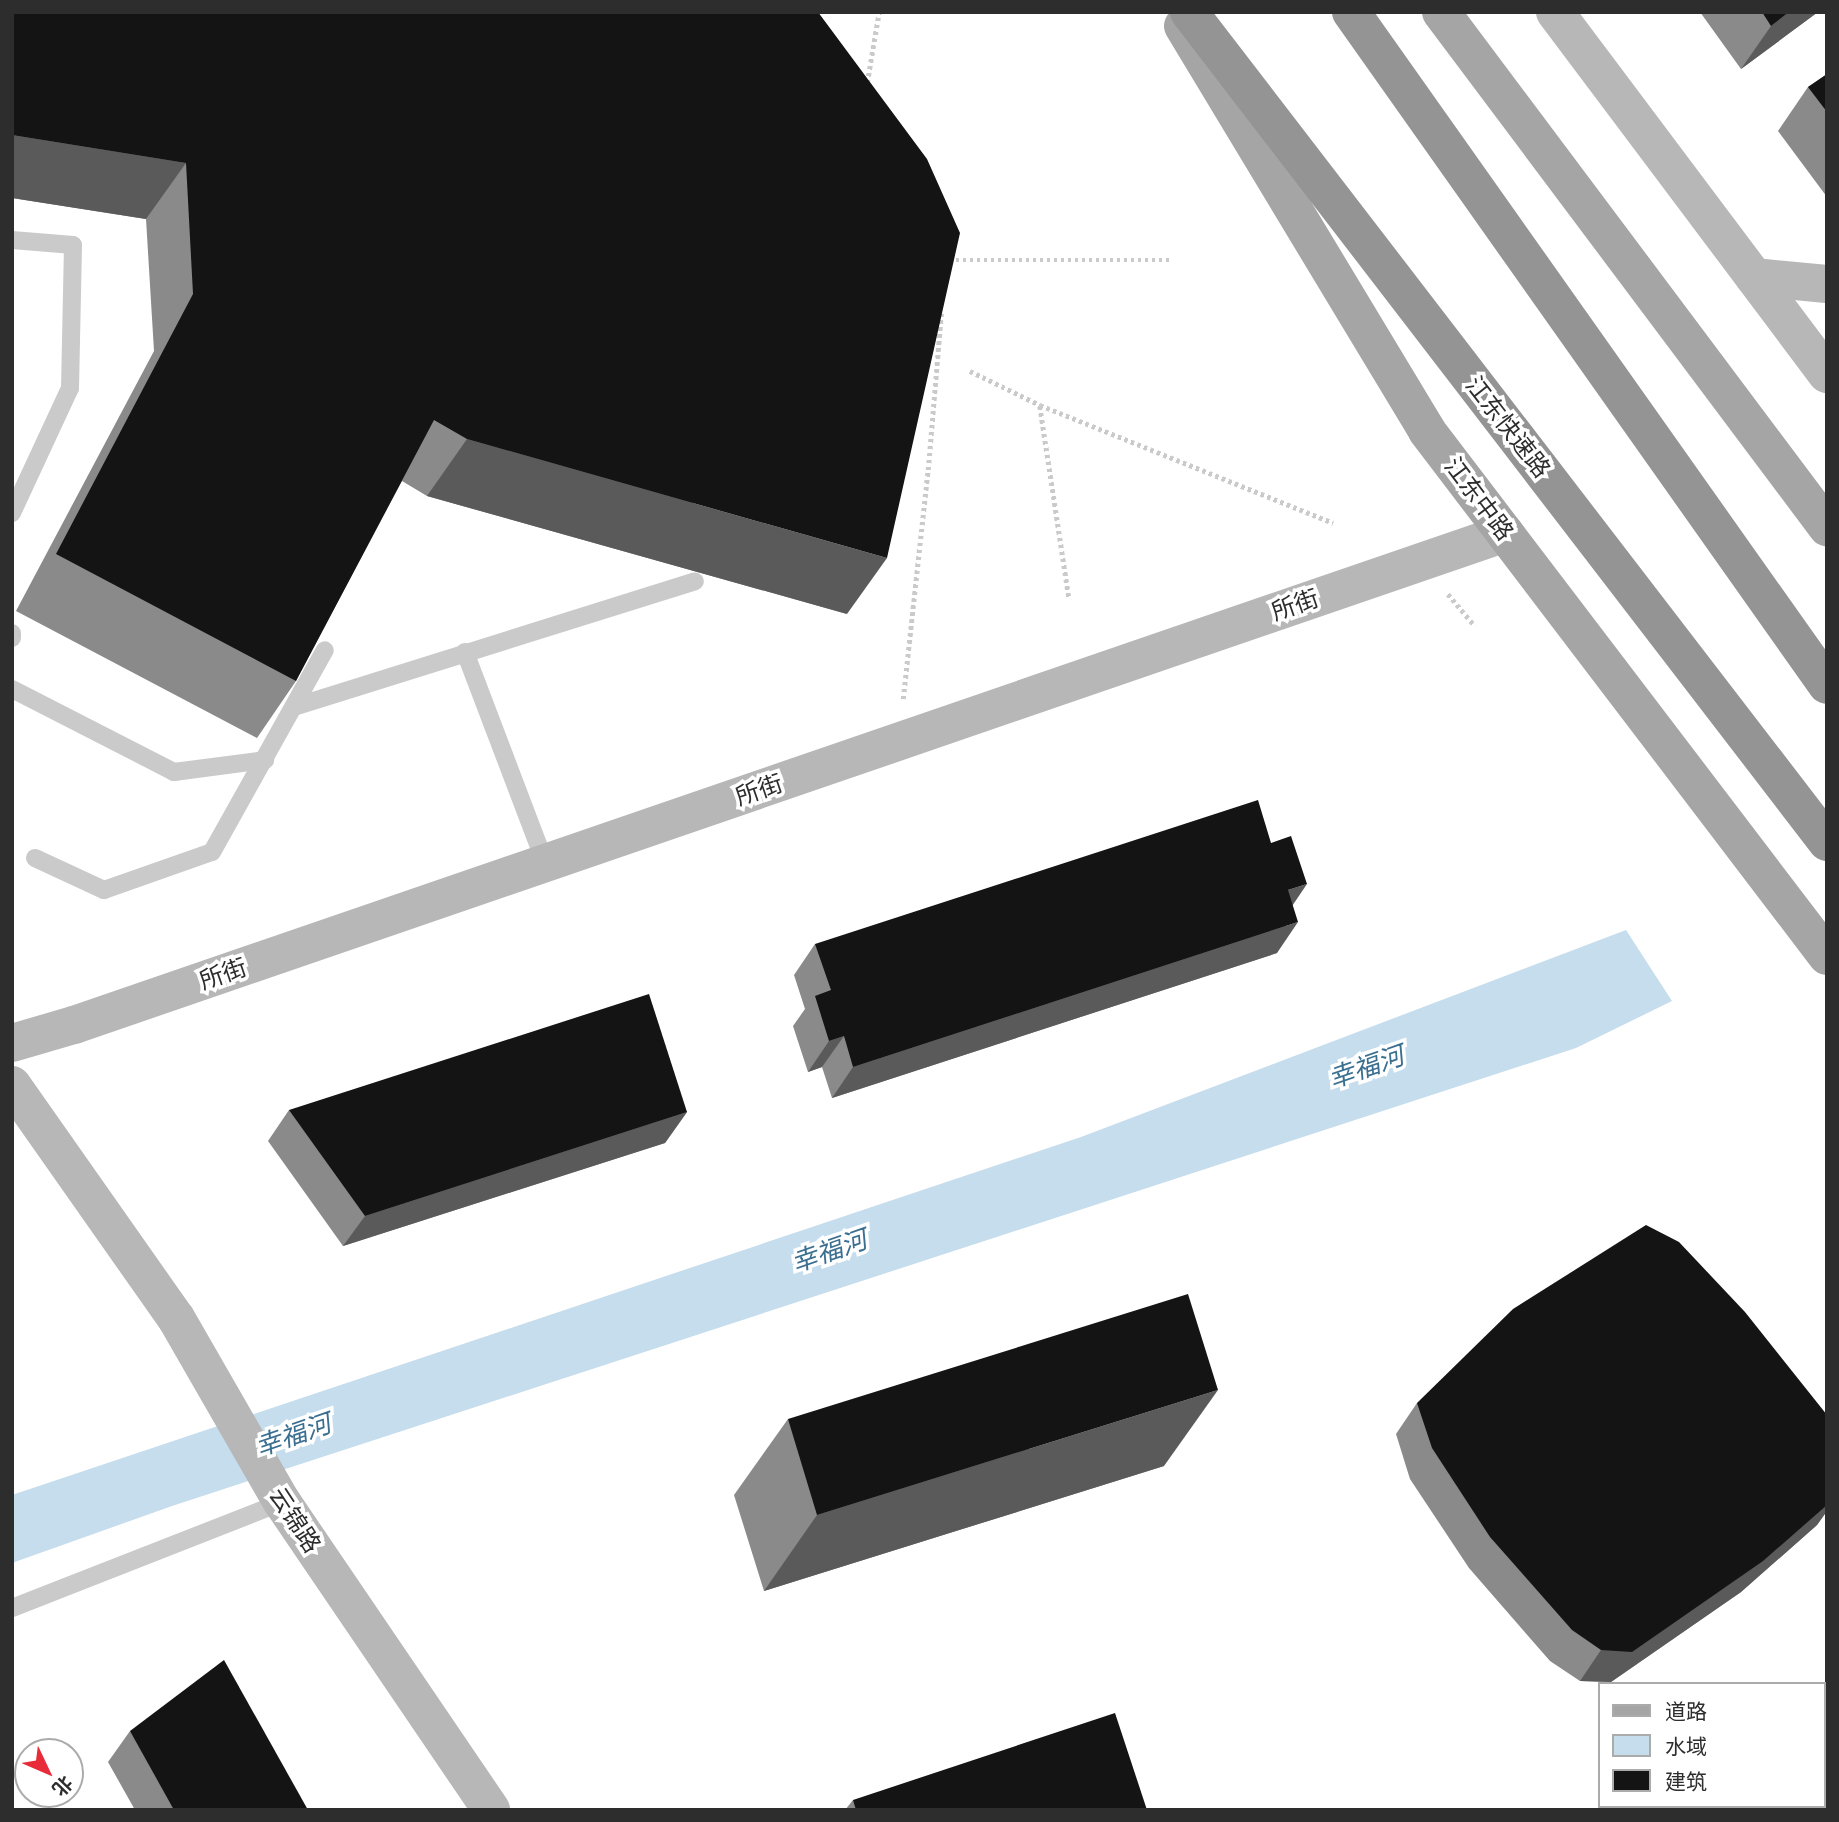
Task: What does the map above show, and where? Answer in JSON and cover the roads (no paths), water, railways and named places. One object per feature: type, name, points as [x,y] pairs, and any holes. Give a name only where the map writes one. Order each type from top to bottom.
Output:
[{"type":"highway","name":"江东快速路","points":[[1189,12],[1827,842]]},
{"type":"highway","points":[[1351,12],[1827,685]]},
{"type":"main road","name":"江东中路","points":[[1175,12],[1427,431],[1827,956]]},
{"type":"main road","points":[[1441,12],[1827,527]]},
{"type":"street","points":[[1555,12],[1827,374]]},
{"type":"street","points":[[1754,277],[1827,284]]},
{"type":"street","name":"所街","points":[[12,1043],[74,1025],[1505,533]]},
{"type":"street","name":"云锦路","points":[[12,1085],[176,1318],[282,1502],[491,1810]]},
{"type":"lane","points":[[12,240],[73,245],[70,388],[12,513]]},
{"type":"lane","points":[[293,707],[695,581]]},
{"type":"lane","points":[[35,858],[104,890],[212,852],[325,650]]},
{"type":"lane","points":[[466,652],[545,863]]},
{"type":"lane","points":[[12,689],[174,772],[265,760]]},
{"type":"lane","points":[[12,1608],[282,1502]]},
{"type":"water","name":"幸福河","points":[[1626,930],[1672,1001],[1576,1048],[172,1506],[12,1563],[12,1495],[1081,1137]]}]
